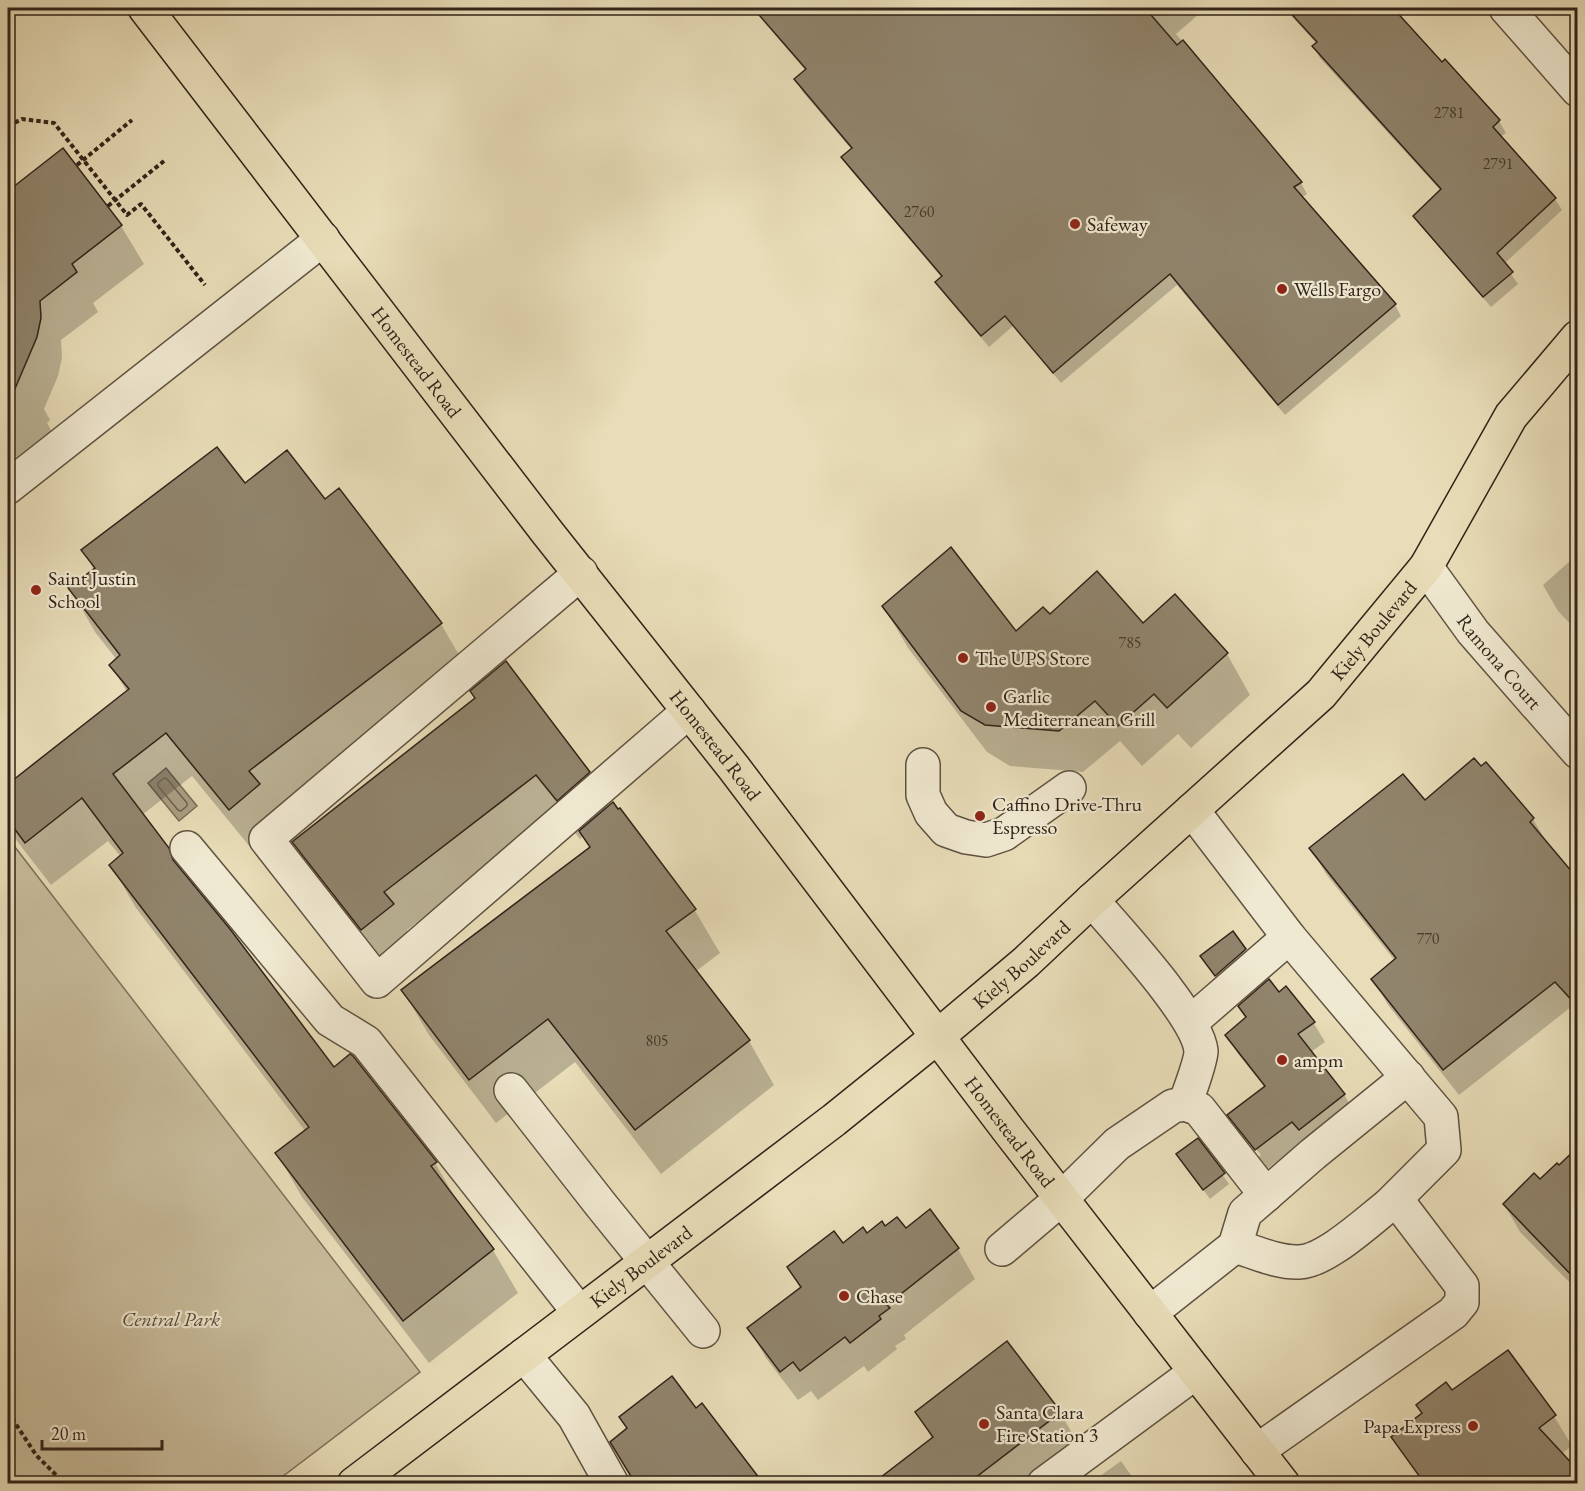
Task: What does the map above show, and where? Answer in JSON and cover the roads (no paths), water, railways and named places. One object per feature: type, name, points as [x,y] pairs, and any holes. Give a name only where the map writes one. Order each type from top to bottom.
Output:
[{"type":"main road","name":"Homestead Road","points":[[145,8],[1283,1484]]},
{"type":"main road","name":"Kiely Boulevard","points":[[354,1484],[834,1120],[937,1037],[1026,962],[1321,694],[1426,567],[1511,416],[1578,337]]},
{"type":"street","points":[[1506,8],[1578,90]]},
{"type":"street","points":[[8,487],[323,239]]},
{"type":"street","name":"Ramona Court","points":[[1426,567],[1473,632],[1578,752]]},
{"type":"street","points":[[581,573],[266,839],[377,981],[689,711]]},
{"type":"street","points":[[923,765],[923,795],[931,813],[946,830],[966,837],[986,840],[1004,834],[1069,788]]},
{"type":"street","points":[[1192,810],[1289,937],[1441,1117],[1444,1150],[1389,1205],[1320,1258],[1299,1262],[1235,1246]]},
{"type":"street","points":[[187,848],[330,1020],[366,1042],[579,1312]]},
{"type":"street","points":[[1092,900],[1144,961],[1191,1022],[1201,1052],[1185,1104]]},
{"type":"street","points":[[1191,1022],[1289,937]]},
{"type":"street","points":[[1150,1312],[1235,1246],[1245,1213],[1408,1077]]},
{"type":"street","points":[[511,1090],[703,1331]]},
{"type":"street","points":[[1002,1249],[1061,1199],[1117,1144],[1173,1106],[1185,1104],[1199,1109],[1266,1195]]},
{"type":"street","points":[[1257,1451],[1453,1313],[1462,1302],[1462,1286],[1402,1207],[1389,1205]]},
{"type":"street","points":[[524,1355],[574,1416],[612,1484]]},
{"type":"street","points":[[1044,1484],[1196,1372]]},
{"type":"water","points":[[166,768],[197,806],[179,821],[148,783]]},
{"type":"place","name":"Safeway","points":[[1075,224]]},
{"type":"place","name":"Wells Fargo","points":[[1282,289]]},
{"type":"place","name":"Saint Justin School","points":[[36,590]]},
{"type":"place","name":"The UPS Store","points":[[963,658]]},
{"type":"place","name":"Garlic Mediterranean Grill","points":[[991,707]]},
{"type":"place","name":"Caffino Drive-Thru Espresso","points":[[980,816]]},
{"type":"place","name":"ampm","points":[[1282,1060]]},
{"type":"place","name":"Chase","points":[[844,1296]]},
{"type":"place","name":"Santa Clara Fire Station 3","points":[[984,1424]]},
{"type":"place","name":"Papa Express","points":[[1473,1426]]},
{"type":"park label","name":"Central Park","points":[[171,1319]]}]
